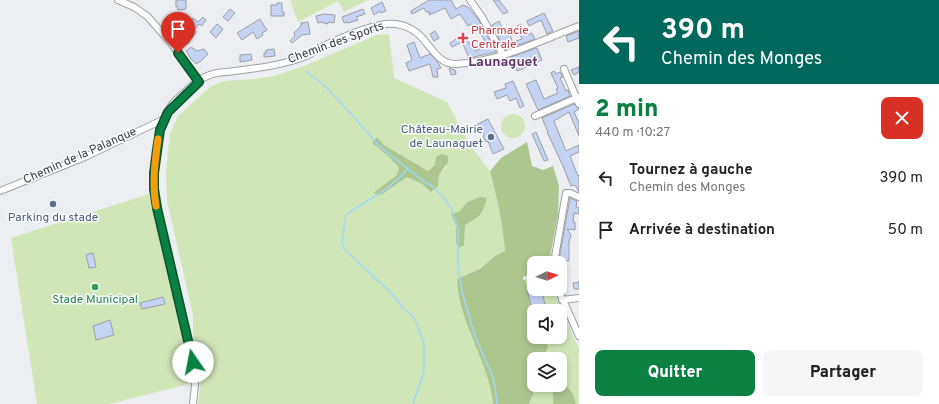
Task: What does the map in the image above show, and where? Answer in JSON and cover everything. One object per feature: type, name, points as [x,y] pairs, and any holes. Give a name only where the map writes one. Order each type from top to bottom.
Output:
[{"type":"street","points":[[118,0],[134,6],[147,16],[171,43],[199,81]]},
{"type":"street","points":[[470,0],[482,17],[503,55],[579,26]]},
{"type":"street","name":"Chemin des Sports","points":[[193,404],[195,385],[193,362],[157,208],[154,189],[154,173],[158,137],[168,112],[199,81],[225,72],[259,68],[306,56],[333,42],[384,24],[395,24],[412,29],[422,37],[442,61],[447,63],[467,63],[503,55]]},
{"type":"street","points":[[564,69],[579,104]]},
{"type":"street","points":[[536,116],[577,97]]},
{"type":"street","name":"Chemin de la Palanque","points":[[0,191],[85,157],[160,120]]},
{"type":"street","points":[[555,256],[566,193],[579,197]]},
{"type":"street","points":[[561,296],[579,336]]},
{"type":"street","points":[[562,300],[579,298]]},
{"type":"green space","points":[[290,0],[368,0],[344,12],[338,1],[298,22]]},
{"type":"green space","points":[[389,34],[394,78],[447,102],[470,145],[490,171],[497,196],[504,235],[505,251],[495,256],[480,269],[457,279],[462,311],[486,372],[493,404],[198,404],[201,379],[193,340],[193,315],[167,201],[166,170],[170,134],[178,116],[210,87],[223,81],[274,76],[304,66],[376,35]],"holes":[[[377,137],[384,145],[428,171],[435,165],[447,166],[439,175],[438,186],[430,191],[422,184],[407,177],[381,195],[373,193],[397,175],[399,168],[389,157],[372,143]],[[480,197],[476,219],[465,225],[464,244],[456,244],[456,226],[467,202]]]},
{"type":"green space","points":[[513,114],[518,115],[524,121],[524,131],[518,137],[513,138],[508,137],[502,131],[501,126],[502,121],[508,115]]},
{"type":"green space","points":[[377,137],[384,145],[428,171],[435,165],[436,157],[442,154],[448,156],[448,162],[439,175],[438,186],[431,192],[422,184],[407,177],[381,195],[373,193],[397,175],[399,168],[389,157],[372,143]]},
{"type":"green space","points":[[527,142],[532,166],[543,170],[553,166],[559,186],[558,215],[550,256],[527,256],[527,276],[523,277],[527,288],[527,296],[529,296],[531,304],[527,304],[527,344],[547,344],[548,348],[546,352],[527,352],[527,392],[534,392],[529,404],[493,404],[486,372],[462,311],[457,279],[480,269],[495,256],[505,251],[503,231],[490,171],[501,158]]},
{"type":"green space","name":"Stade Municipal","points":[[149,194],[190,370],[190,381],[185,385],[109,404],[37,404],[11,238]]},
{"type":"green space","points":[[480,197],[487,198],[484,208],[480,215],[465,225],[464,245],[459,248],[456,244],[456,226],[451,214],[460,211],[467,202]]},
{"type":"green space","points":[[527,279],[527,290],[525,280]]},
{"type":"green space","points":[[543,296],[556,296],[560,304],[545,304]]},
{"type":"green space","points":[[567,321],[579,349],[579,404],[569,404],[565,392],[567,392],[567,352],[544,352],[541,344],[567,344]]},
{"type":"green space","points":[[567,387],[573,394],[576,404],[553,404],[553,393],[567,392]]},
{"type":"green space","points":[[534,392],[553,393],[553,404],[529,404]]},
{"type":"building","points":[[176,0],[186,0],[186,9],[178,10],[177,6],[176,7]]},
{"type":"building","points":[[429,0],[451,0],[456,9],[463,5],[468,7],[478,19],[496,52],[469,58],[462,42],[452,47],[450,43],[464,34],[475,51],[484,47],[482,43],[485,41],[476,26],[474,27],[472,24],[468,26],[460,14],[451,19],[445,8],[429,15],[430,12],[426,12],[424,8],[412,14],[411,11]]},
{"type":"building","points":[[493,0],[499,0],[508,12],[503,14]]},
{"type":"building","points":[[382,2],[386,11],[381,13],[380,11],[374,15],[371,8]]},
{"type":"building","points":[[277,3],[282,3],[282,12],[284,12],[284,16],[271,16],[271,5],[277,5]]},
{"type":"building","points":[[230,9],[235,13],[228,21],[223,17]]},
{"type":"building","points":[[363,9],[365,14],[356,17],[358,20],[344,23],[342,17]]},
{"type":"building","points":[[544,13],[553,31],[547,34],[541,20],[529,26],[527,21]]},
{"type":"building","points":[[324,14],[335,15],[334,23],[318,23],[316,16]]},
{"type":"building","points":[[203,17],[206,20],[202,26],[199,24],[194,30],[196,32],[193,36],[189,33],[192,29],[187,25],[193,18],[198,22]]},
{"type":"building","points":[[260,19],[267,30],[262,33],[263,35],[257,39],[253,32],[242,40],[237,33]]},
{"type":"building","points":[[499,21],[504,32],[508,31],[513,42],[522,39],[516,27],[521,24],[528,35],[532,33],[535,39],[505,50],[492,25]]},
{"type":"building","points":[[308,22],[310,34],[302,35],[292,43],[290,41],[295,36],[294,33],[301,26],[301,23]]},
{"type":"building","points":[[217,24],[223,29],[216,38],[210,32]]},
{"type":"building","points":[[435,31],[439,38],[434,41],[430,34]]},
{"type":"building","points":[[579,31],[579,38],[568,42],[566,36]]},
{"type":"building","points":[[192,37],[188,44],[183,44],[183,38]]},
{"type":"building","points":[[414,42],[420,58],[430,54],[437,61],[441,68],[437,69],[438,77],[433,77],[430,64],[409,71],[406,63],[412,60],[407,45]]},
{"type":"building","points":[[191,47],[197,51],[204,49],[208,54],[196,64],[186,51]]},
{"type":"building","points":[[537,48],[542,60],[517,71],[511,57]]},
{"type":"building","points":[[274,49],[275,56],[264,57],[266,50]]},
{"type":"building","points":[[251,54],[252,60],[240,62],[240,55]]},
{"type":"building","points":[[579,67],[579,72],[574,75],[571,70]]},
{"type":"building","points":[[449,68],[455,70],[456,74],[451,75]]},
{"type":"building","points":[[554,71],[556,74],[560,72],[563,77],[560,78],[570,96],[538,110],[526,84],[536,80],[544,99],[558,93],[556,89],[558,88],[551,73]]},
{"type":"building","points":[[513,81],[524,106],[520,108],[516,98],[510,101],[507,95],[497,99],[494,92],[506,88],[505,84]]},
{"type":"building","points":[[574,104],[579,109],[574,112],[579,123],[579,136],[569,112],[554,121],[566,151],[579,145],[579,152],[570,156],[578,176],[579,175],[579,192],[575,185],[571,186],[542,118]]},
{"type":"building","name":"Château-Mairie de Launaguet","points":[[488,119],[504,149],[493,154],[488,141],[486,142],[480,128],[476,125]]},
{"type":"building","points":[[536,132],[548,160],[544,161],[532,134]]},
{"type":"building","points":[[570,198],[577,201],[576,207],[579,208],[579,210],[578,214],[574,213],[573,222],[575,222],[575,230],[567,229],[571,235],[569,242],[569,261],[567,261],[567,256],[560,256]]},
{"type":"building","points":[[93,253],[96,267],[89,268],[86,255]]},
{"type":"building","points":[[579,282],[579,289],[574,289],[573,283]]},
{"type":"building","points":[[529,296],[543,296],[545,304],[531,304]]},
{"type":"building","points":[[163,297],[165,304],[142,309],[140,303]]},
{"type":"building","points":[[110,320],[114,335],[96,340],[93,326]]},
{"type":"waterway","points":[[306,71],[323,84],[380,147],[422,180],[432,186],[444,198],[451,208],[458,229],[458,265],[462,292],[475,336],[492,375],[497,404]]},
{"type":"waterway","points":[[408,168],[395,182],[346,215],[342,242],[344,249],[391,293],[404,309],[412,315],[417,324],[424,344],[424,371],[413,404]]},
{"type":"slow traffic","points":[[156,206],[154,173],[158,139]]},
{"type":"place","name":"Pharmacie Centrale","points":[[463,38]]},
{"type":"place","name":"Château-Mairie de Launaguet","points":[[491,137]]},
{"type":"place","name":"Parking du stade","points":[[53,204]]},
{"type":"place","name":"Stade Municipal","points":[[95,287]]},
{"type":"district","name":"Launaguet","points":[[503,62]]},
{"type":"route","points":[[178,53],[194,73],[199,82],[168,112],[160,130],[154,173],[154,189],[157,208],[193,362]]}]
